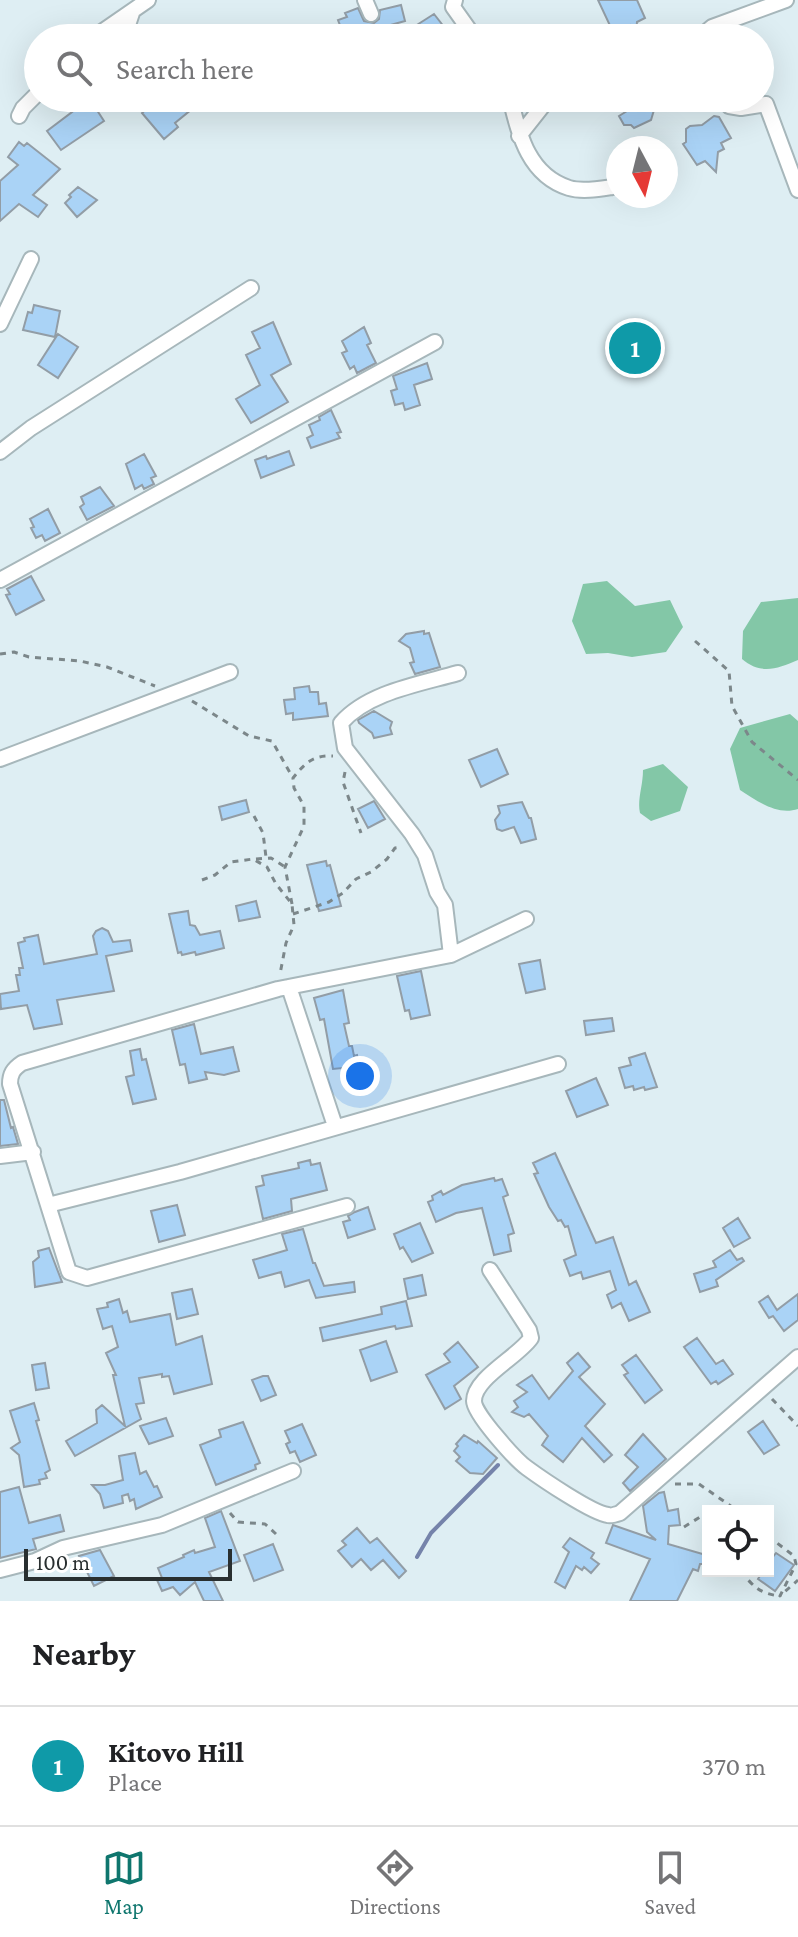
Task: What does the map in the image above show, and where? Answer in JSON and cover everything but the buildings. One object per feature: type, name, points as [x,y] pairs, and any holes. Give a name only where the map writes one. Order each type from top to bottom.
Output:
[{"type":"street","points":[[115,24],[148,0]]},
{"type":"street","points":[[455,0],[453,7],[465,24]]},
{"type":"street","points":[[720,24],[786,0]]},
{"type":"street","points":[[128,24],[132,13]]},
{"type":"street","points":[[19,116],[24,107]]},
{"type":"street","points":[[513,112],[519,136],[533,162],[545,174],[571,189],[606,187]]},
{"type":"street","points":[[519,136],[538,112]]},
{"type":"street","points":[[769,112],[798,190]]},
{"type":"street","points":[[0,324],[31,259]]},
{"type":"street","points":[[0,452],[31,428],[251,288]]},
{"type":"street","points":[[0,580],[435,342]]},
{"type":"street","points":[[0,759],[230,672]]},
{"type":"street","points":[[451,955],[445,905],[437,892],[425,855],[345,748],[341,723],[352,710],[387,695],[458,673]]},
{"type":"street","points":[[347,1206],[87,1278],[69,1272],[10,1076],[16,1067],[284,988],[451,955],[526,919]]},
{"type":"street","points":[[284,988],[335,1126]]},
{"type":"street","points":[[48,1205],[180,1172],[558,1064]]},
{"type":"street","points":[[0,1156],[33,1152]]},
{"type":"street","points":[[490,1270],[529,1330],[531,1338],[521,1350],[481,1382],[474,1396],[477,1412],[525,1466],[609,1516],[620,1513],[798,1357]]},
{"type":"street","points":[[0,1570],[35,1561],[63,1548],[162,1525],[293,1471]]},
{"type":"path","points":[[695,641],[729,671],[732,706],[752,742],[798,780]]},
{"type":"path","points":[[284,988],[286,943],[294,925],[285,867],[304,826],[304,806],[294,788],[293,778],[316,757],[330,755],[361,768]]},
{"type":"path","points":[[361,768],[346,769],[343,782],[361,833]]},
{"type":"path","points":[[254,816],[263,833],[266,857]]},
{"type":"path","points":[[293,914],[329,902],[343,893],[356,879],[387,859],[395,848],[418,847]]},
{"type":"path","points":[[202,880],[215,875],[231,862],[266,857],[285,867]]},
{"type":"path","points":[[253,859],[267,867],[292,904]]},
{"type":"path","points":[[752,1397],[756,1392],[767,1394],[798,1426]]},
{"type":"path","points":[[649,1488],[682,1482],[699,1484],[731,1505]]},
{"type":"path","points":[[226,1498],[231,1514],[238,1522],[265,1524],[276,1534]]},
{"type":"path","points":[[684,1527],[702,1516]]},
{"type":"path","points":[[774,1541],[794,1556],[796,1564],[780,1596]]},
{"type":"path","points":[[745,1577],[765,1595],[780,1596],[798,1580]]},
{"type":"green space","points":[[607,581],[635,606],[670,600],[683,627],[666,652],[632,657],[608,653],[586,654],[572,621],[583,584]]},
{"type":"green space","points":[[798,598],[798,660],[763,669],[742,659],[743,631],[761,602]]},
{"type":"green space","points":[[790,714],[798,721],[798,809],[782,811],[740,790],[730,749],[740,728]]},
{"type":"green space","points":[[663,764],[688,787],[680,811],[651,821],[640,813],[643,770]]},
{"type":"waterway","points":[[417,1557],[431,1533],[498,1465]]},
{"type":"place","name":"Kitovo Hill","points":[[635,348]]}]
